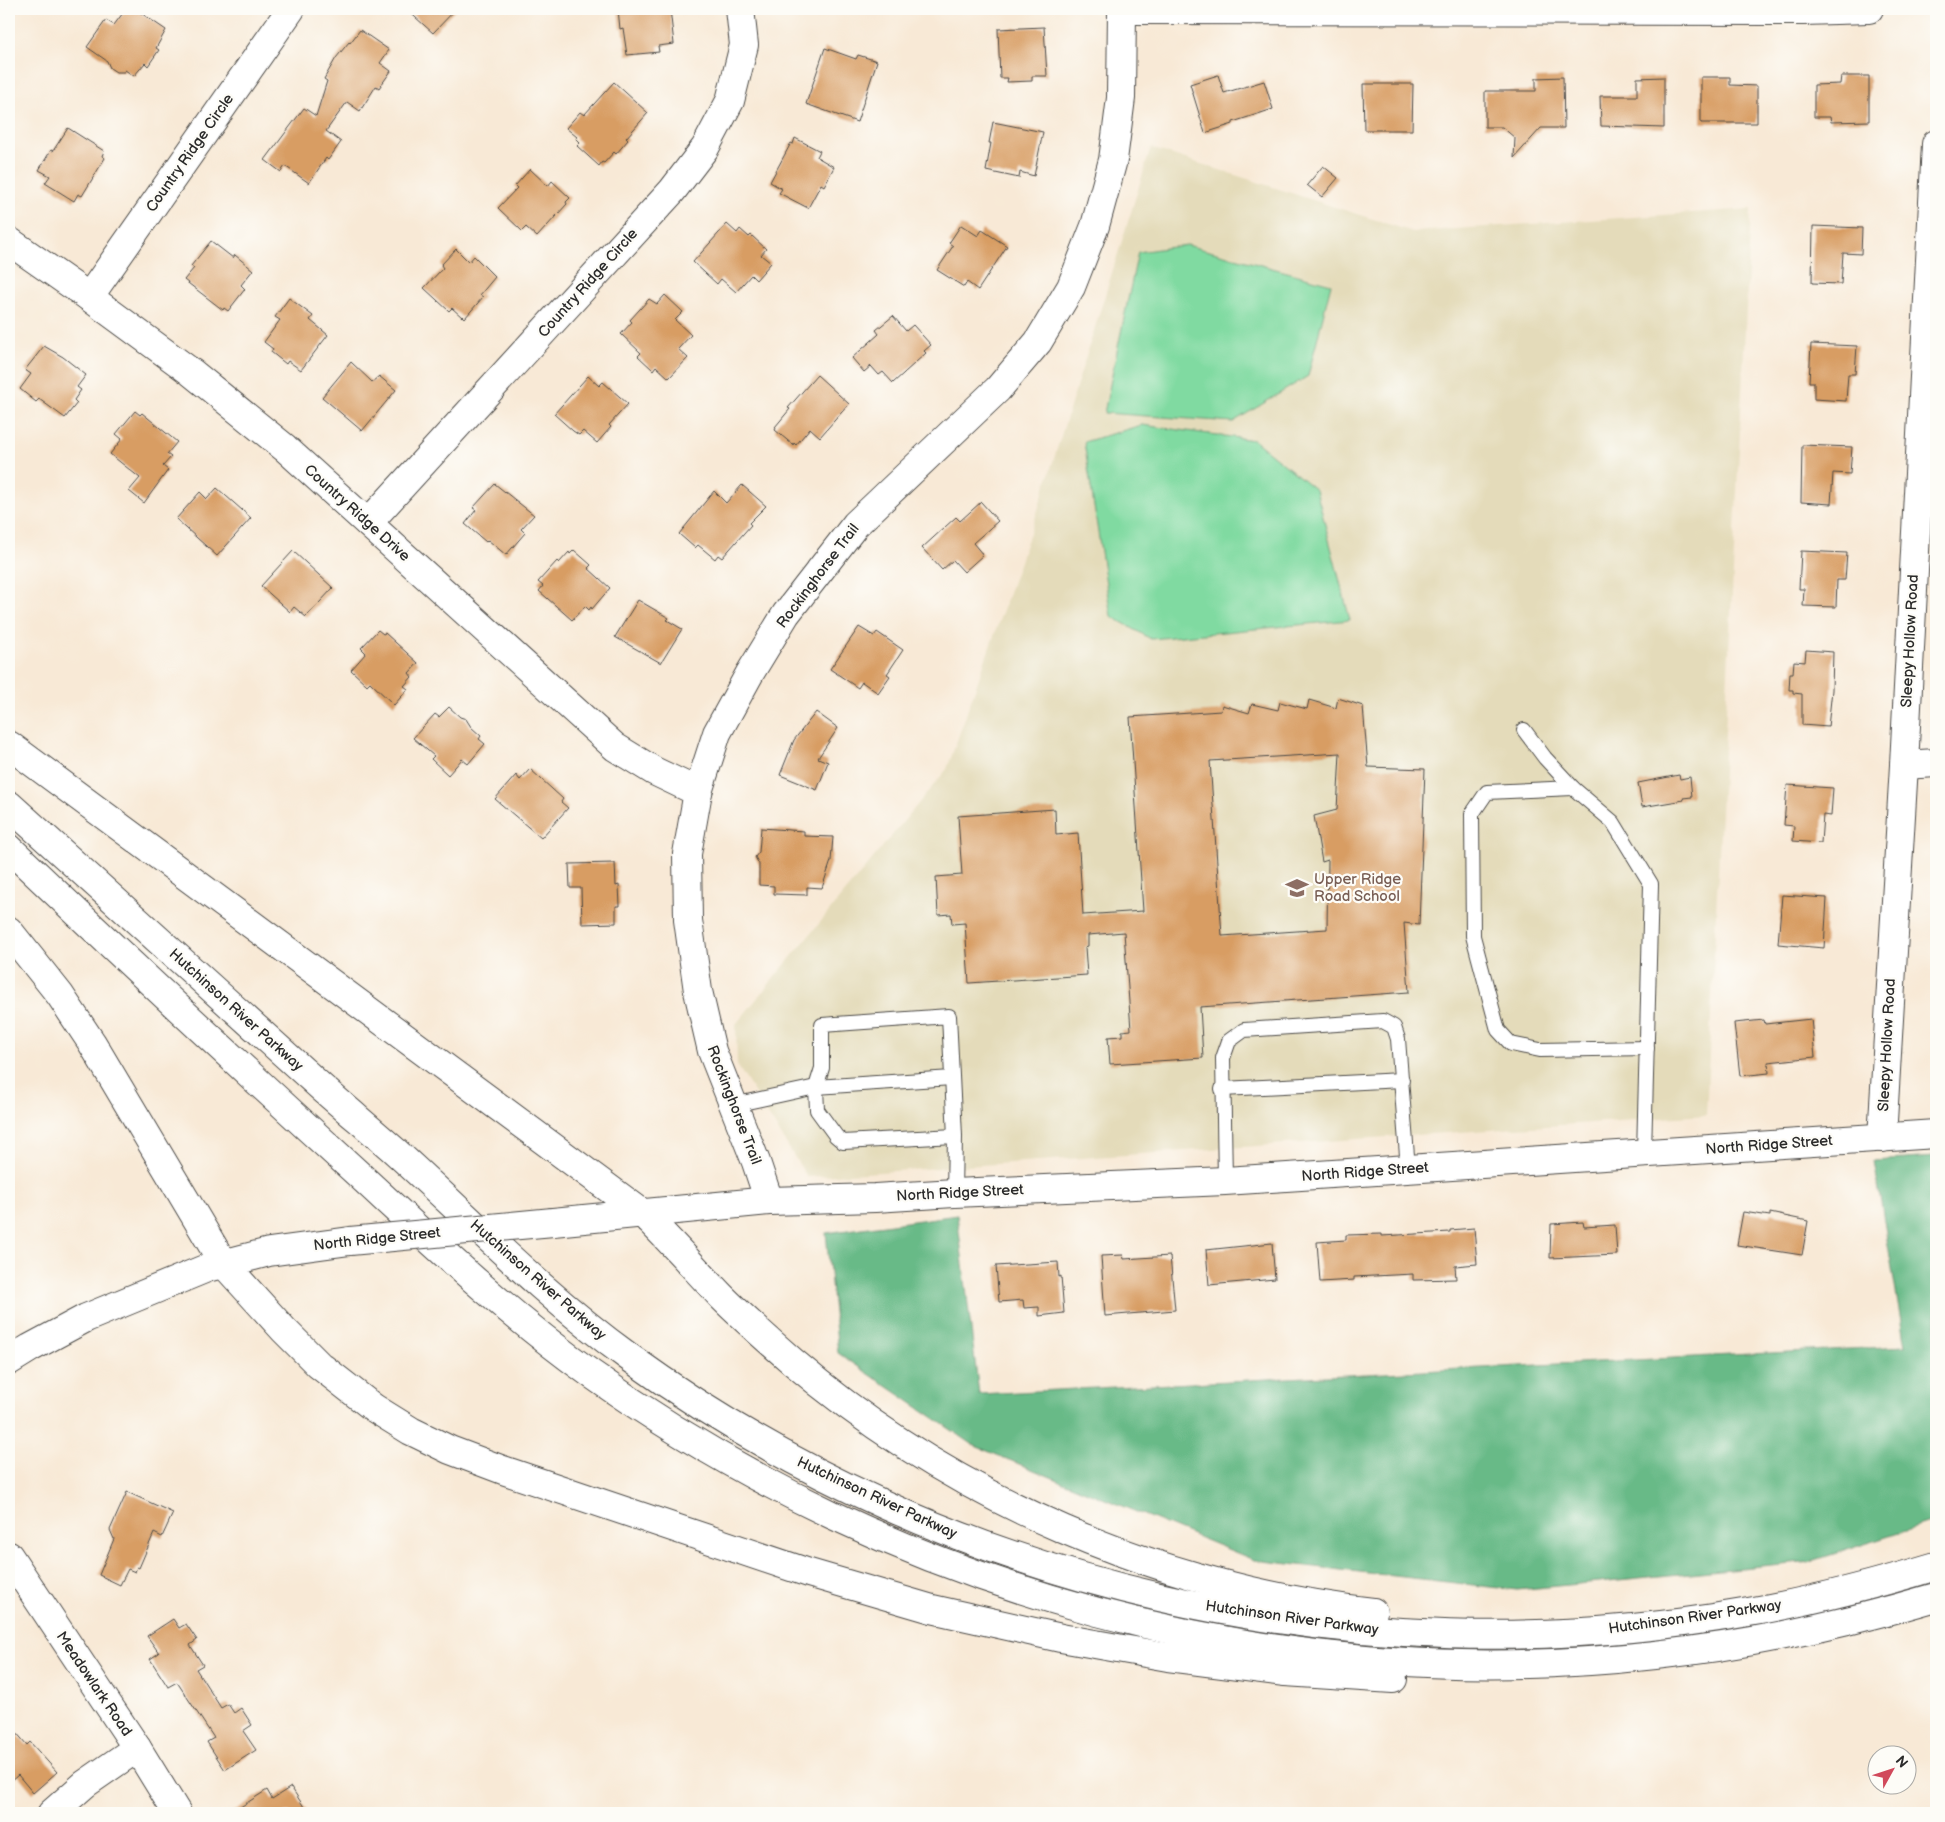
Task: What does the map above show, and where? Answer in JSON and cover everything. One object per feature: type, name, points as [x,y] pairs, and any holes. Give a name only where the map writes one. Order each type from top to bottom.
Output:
[{"type":"main road","name":"Country Ridge Circle","points":[[89,297],[291,9]]},
{"type":"main road","name":"Country Ridge Circle","points":[[368,523],[665,198],[705,148],[730,101],[744,45],[740,9]]},
{"type":"main road","points":[[1122,9],[1803,11],[1869,9]]},
{"type":"main road","name":"Rockinghorse Trail","points":[[768,1201],[756,1162],[712,1051],[698,991],[688,920],[687,854],[698,792],[717,733],[750,673],[786,614],[856,524],[998,389],[1038,342],[1071,287],[1095,226],[1113,160],[1122,98],[1122,9]]},
{"type":"main road","name":"Sleepy Hollow Road","points":[[1882,1138],[1904,765],[1936,144]]},
{"type":"main road","name":"Country Ridge Drive","points":[[9,242],[89,297],[191,372],[285,448],[615,747],[654,771],[698,792]]},
{"type":"main road","points":[[9,745],[642,1213],[743,1317],[833,1394],[879,1428],[926,1459],[996,1498],[1059,1528],[1118,1551],[1183,1573],[1252,1592],[1338,1608],[1614,1630]]},
{"type":"main road","points":[[1904,765],[1936,763]]},
{"type":"main road","name":"Hutchinson River Parkway","points":[[9,805],[395,1152],[531,1278],[569,1310],[629,1357],[699,1404],[843,1486],[918,1520],[1028,1562],[1124,1589],[1240,1614],[1330,1626],[1447,1635],[1531,1634],[1614,1630],[1698,1620],[1778,1607],[1862,1587],[1936,1566]]},
{"type":"main road","name":"Hutchinson River Parkway","points":[[9,848],[424,1236],[518,1318],[584,1369],[654,1417],[726,1461],[801,1501],[883,1539],[994,1581],[1113,1616],[1203,1637],[1278,1649],[1402,1662],[1487,1664],[1612,1659],[1696,1650],[1770,1638],[1869,1616],[1936,1598]]},
{"type":"main road","points":[[9,931],[60,995],[87,1035],[223,1263],[284,1330],[336,1380],[374,1408],[429,1440],[503,1470],[800,1570],[896,1599],[961,1616],[1086,1643],[1168,1657],[1285,1672],[1390,1679],[1476,1680],[1507,1677],[1612,1659]]},
{"type":"main road","name":"North Ridge Street","points":[[9,1361],[86,1318],[155,1289],[223,1263],[276,1250],[768,1201],[875,1198],[1225,1181],[1936,1134]]},
{"type":"main road","name":"Meadowlark Road","points":[[9,1556],[137,1748],[177,1813]]},
{"type":"main road","points":[[52,1813],[85,1784],[137,1748]]},
{"type":"lane","points":[[1524,730],[1544,758],[1573,788],[1612,822],[1651,884],[1644,1153]]},
{"type":"lane","points":[[1573,788],[1487,792],[1472,814],[1473,936],[1498,1030],[1511,1044],[1540,1050],[1647,1048]]},
{"type":"lane","points":[[954,1193],[955,1136],[949,1016],[822,1024],[822,1068],[816,1087],[817,1110],[836,1136],[843,1142],[955,1136]]},
{"type":"lane","points":[[1225,1181],[1222,1090],[1223,1058],[1229,1041],[1244,1030],[1383,1021],[1394,1027],[1398,1039],[1408,1169]]},
{"type":"lane","points":[[733,1105],[816,1087],[952,1078]]},
{"type":"lane","points":[[1222,1090],[1402,1080]]},
{"type":"shaded area","points":[[1151,148],[1413,232],[1751,209],[1706,1115],[807,1177],[737,1065],[736,1024],[947,769],[1037,513]]},
{"type":"green space","points":[[1187,245],[1331,284],[1308,376],[1233,422],[1104,413],[1138,252]]},
{"type":"green space","points":[[1142,425],[1254,440],[1316,490],[1350,620],[1151,639],[1111,616],[1084,442]]},
{"type":"green space","points":[[1936,1157],[1936,1521],[1812,1561],[1517,1590],[1254,1560],[975,1446],[838,1353],[826,1233],[957,1215],[979,1394],[1905,1346],[1874,1161]]},
{"type":"building","points":[[126,9],[135,9],[166,30],[156,48],[159,50],[148,66],[145,63],[134,76],[125,70],[124,72],[116,72],[110,68],[107,61],[87,47],[106,20],[114,25]]},
{"type":"building","points":[[406,9],[456,9],[433,33]]},
{"type":"building","points":[[618,9],[670,9],[674,44],[658,46],[659,52],[627,55],[623,28],[620,29]]},
{"type":"building","points":[[1044,27],[1047,76],[1032,76],[1032,81],[1007,82],[1008,78],[1000,78],[998,29]]},
{"type":"building","points":[[360,30],[389,50],[380,63],[391,71],[379,88],[376,86],[360,111],[347,102],[326,131],[341,142],[328,160],[326,158],[309,183],[285,166],[281,172],[265,160],[304,108],[316,116],[327,81],[324,79],[336,58]]},
{"type":"building","points":[[825,48],[856,59],[858,55],[877,61],[857,122],[806,104]]},
{"type":"building","points":[[1218,75],[1224,93],[1264,81],[1273,109],[1205,133],[1190,84]]},
{"type":"building","points":[[1841,76],[1869,76],[1869,121],[1831,122],[1830,117],[1814,117],[1814,85],[1840,84]]},
{"type":"building","points":[[1563,77],[1564,128],[1541,128],[1514,158],[1515,138],[1502,127],[1485,127],[1485,91],[1536,91],[1536,78]]},
{"type":"building","points":[[1664,77],[1664,128],[1601,126],[1600,96],[1637,96],[1637,78]]},
{"type":"building","points":[[1701,77],[1730,77],[1730,85],[1757,86],[1757,123],[1701,123]]},
{"type":"building","points":[[614,82],[648,113],[626,138],[628,140],[616,154],[614,152],[599,166],[577,146],[580,143],[576,139],[577,137],[566,128],[580,112],[584,115]]},
{"type":"building","points":[[1363,84],[1413,84],[1412,130],[1364,130]]},
{"type":"building","points":[[993,122],[1043,132],[1034,176],[1020,172],[1019,178],[986,171]]},
{"type":"building","points":[[68,128],[104,151],[102,156],[105,158],[82,196],[78,194],[74,201],[45,183],[50,176],[39,170]]},
{"type":"building","points":[[795,138],[820,151],[817,157],[834,167],[824,186],[821,184],[808,208],[779,193],[782,189],[770,182]]},
{"type":"building","points":[[1323,166],[1338,178],[1322,197],[1307,185]]},
{"type":"building","points":[[530,169],[548,186],[552,181],[570,198],[566,202],[567,204],[537,237],[526,227],[522,231],[498,208],[517,188],[515,186]]},
{"type":"building","points":[[727,224],[737,233],[740,229],[749,237],[751,235],[766,249],[761,255],[771,263],[756,280],[751,275],[736,292],[721,279],[717,284],[693,262]]},
{"type":"building","points":[[961,225],[978,236],[982,230],[1007,246],[978,290],[967,282],[964,287],[937,270],[953,246],[949,243]]},
{"type":"building","points":[[1813,226],[1862,228],[1861,254],[1843,253],[1841,284],[1812,283]]},
{"type":"building","points":[[211,241],[233,258],[235,255],[253,270],[241,285],[245,289],[228,311],[224,308],[223,310],[184,280],[194,268],[191,266]]},
{"type":"building","points":[[456,249],[469,262],[474,256],[495,277],[480,295],[483,297],[465,318],[452,308],[449,311],[424,288],[443,268],[441,265]]},
{"type":"building","points":[[665,295],[683,312],[675,320],[691,335],[678,349],[688,358],[669,378],[656,366],[653,370],[638,356],[641,353],[621,334],[632,322],[630,320],[649,299],[657,304]]},
{"type":"building","points":[[289,298],[313,316],[310,320],[328,335],[301,370],[288,361],[286,364],[271,352],[273,349],[264,342],[280,320],[275,317]]},
{"type":"building","points":[[893,316],[906,331],[913,325],[931,345],[924,351],[926,353],[893,383],[883,372],[879,375],[871,366],[864,372],[852,358],[879,334],[876,330]]},
{"type":"building","points":[[1811,344],[1857,346],[1855,374],[1848,374],[1846,401],[1814,399],[1814,382],[1809,382]]},
{"type":"building","points":[[44,346],[63,357],[86,375],[77,387],[81,390],[74,400],[77,403],[65,418],[39,399],[36,402],[20,389],[31,374],[25,370]]},
{"type":"building","points":[[351,362],[372,382],[379,376],[396,390],[362,431],[322,397]]},
{"type":"building","points":[[817,375],[849,404],[820,437],[810,428],[796,445],[794,443],[793,445],[775,430],[775,427],[790,409],[788,408]]},
{"type":"building","points":[[588,376],[599,386],[603,382],[628,404],[609,425],[611,427],[597,443],[583,431],[579,435],[573,431],[554,414]]},
{"type":"building","points":[[135,411],[140,415],[142,413],[177,442],[167,454],[171,457],[163,466],[168,470],[144,503],[129,491],[140,478],[110,454],[122,439],[116,434]]},
{"type":"building","points":[[1802,445],[1852,447],[1850,474],[1833,473],[1831,504],[1801,502]]},
{"type":"building","points":[[495,484],[534,515],[521,529],[525,533],[506,555],[488,540],[486,542],[465,524],[476,510],[473,508]]},
{"type":"building","points":[[742,485],[766,506],[749,523],[751,525],[722,558],[718,555],[715,559],[698,545],[695,548],[679,534],[714,491],[726,503]]},
{"type":"building","points":[[217,488],[251,518],[217,556],[176,519],[200,492],[207,499]]},
{"type":"building","points":[[981,502],[998,521],[973,543],[983,555],[964,572],[953,560],[942,570],[922,548],[956,517],[960,521]]},
{"type":"building","points":[[574,550],[591,565],[588,568],[610,588],[592,609],[591,607],[589,610],[585,606],[572,620],[539,591],[543,586],[538,582],[557,561],[559,563],[569,552],[570,554]]},
{"type":"building","points":[[293,551],[333,588],[306,617],[294,607],[290,612],[261,586]]},
{"type":"building","points":[[1801,551],[1847,553],[1845,580],[1837,580],[1836,607],[1803,606],[1804,589],[1799,589]]},
{"type":"building","points":[[638,600],[669,618],[667,620],[682,629],[661,663],[615,637]]},
{"type":"building","points":[[859,627],[874,636],[877,632],[903,650],[887,674],[890,676],[878,693],[862,682],[858,688],[830,669]]},
{"type":"building","points":[[378,630],[383,634],[385,633],[418,663],[409,673],[412,677],[404,686],[408,689],[394,705],[370,682],[367,685],[351,670],[366,653],[361,648]]},
{"type":"building","points":[[1806,650],[1833,652],[1832,690],[1828,727],[1802,725],[1802,694],[1793,693],[1793,690],[1789,690],[1790,673],[1793,673],[1794,661],[1805,662]]},
{"type":"building","points":[[1338,698],[1363,706],[1368,767],[1425,769],[1419,925],[1404,923],[1409,992],[1200,1007],[1203,1058],[1110,1064],[1108,1037],[1122,1036],[1122,1031],[1131,1030],[1124,932],[1088,935],[1088,946],[1085,947],[1087,975],[969,983],[965,923],[952,924],[951,914],[938,915],[936,877],[962,875],[958,816],[1055,809],[1056,835],[1078,833],[1083,915],[1143,911],[1130,717],[1221,711],[1222,705],[1249,713],[1252,704],[1278,710],[1280,702],[1307,709],[1309,700],[1336,708]],"holes":[[[1340,753],[1337,810],[1314,816],[1322,862],[1328,860],[1327,929],[1222,936],[1210,761]]]},
{"type":"building","points":[[449,707],[460,717],[466,719],[471,727],[481,736],[479,739],[485,744],[468,764],[462,759],[448,775],[431,759],[434,756],[413,738],[435,714],[439,717]]},
{"type":"building","points":[[816,712],[838,728],[818,758],[828,762],[817,790],[780,775],[794,740]]},
{"type":"building","points":[[530,769],[563,799],[561,802],[568,808],[541,838],[495,799],[516,775],[520,780]]},
{"type":"building","points":[[1679,775],[1680,779],[1690,777],[1692,797],[1642,807],[1638,783]]},
{"type":"building","points":[[1787,785],[1833,788],[1831,816],[1823,815],[1821,843],[1793,841],[1794,826],[1784,825]]},
{"type":"building","points":[[761,828],[804,831],[804,836],[833,837],[831,861],[822,888],[807,887],[807,895],[774,894],[774,886],[759,885],[759,864],[755,857],[759,852]]},
{"type":"building","points":[[615,863],[616,886],[619,885],[620,906],[616,906],[616,923],[582,924],[581,888],[570,888],[569,864]]},
{"type":"building","points":[[1782,895],[1827,898],[1824,948],[1778,944]]},
{"type":"building","points":[[1811,1019],[1815,1057],[1768,1062],[1769,1073],[1740,1076],[1734,1023],[1764,1020],[1765,1024]]},
{"type":"building","points":[[1743,1212],[1770,1216],[1770,1213],[1808,1221],[1802,1255],[1737,1245]]},
{"type":"building","points":[[1583,1222],[1584,1227],[1615,1225],[1617,1255],[1550,1258],[1551,1224]]},
{"type":"building","points":[[1474,1228],[1477,1264],[1455,1266],[1456,1279],[1413,1280],[1413,1274],[1354,1277],[1354,1280],[1320,1282],[1317,1242],[1346,1240],[1346,1235],[1382,1234],[1382,1236],[1450,1232],[1450,1230]]},
{"type":"building","points":[[1272,1243],[1275,1279],[1209,1285],[1206,1250]]},
{"type":"building","points":[[1123,1255],[1124,1259],[1170,1256],[1175,1310],[1105,1316],[1101,1256]]},
{"type":"building","points":[[1058,1262],[1064,1313],[1039,1316],[1039,1307],[1024,1308],[1023,1300],[999,1302],[996,1266]]},
{"type":"building","points":[[127,1492],[173,1513],[162,1537],[154,1533],[139,1568],[137,1567],[135,1572],[128,1569],[120,1585],[99,1575],[114,1539],[110,1530]]},
{"type":"building","points":[[173,1619],[179,1628],[186,1624],[197,1640],[190,1645],[203,1665],[196,1669],[221,1708],[228,1704],[234,1713],[241,1708],[252,1725],[243,1731],[256,1750],[225,1770],[207,1742],[214,1738],[177,1682],[168,1687],[150,1659],[159,1653],[147,1636]]},
{"type":"building","points":[[9,1724],[27,1745],[30,1742],[57,1772],[33,1793],[18,1775],[9,1783]]},
{"type":"building","points":[[291,1787],[308,1813],[231,1813],[267,1790],[272,1799]]},
{"type":"place","name":"Upper Ridge Road School","points":[[1297,888]]}]
